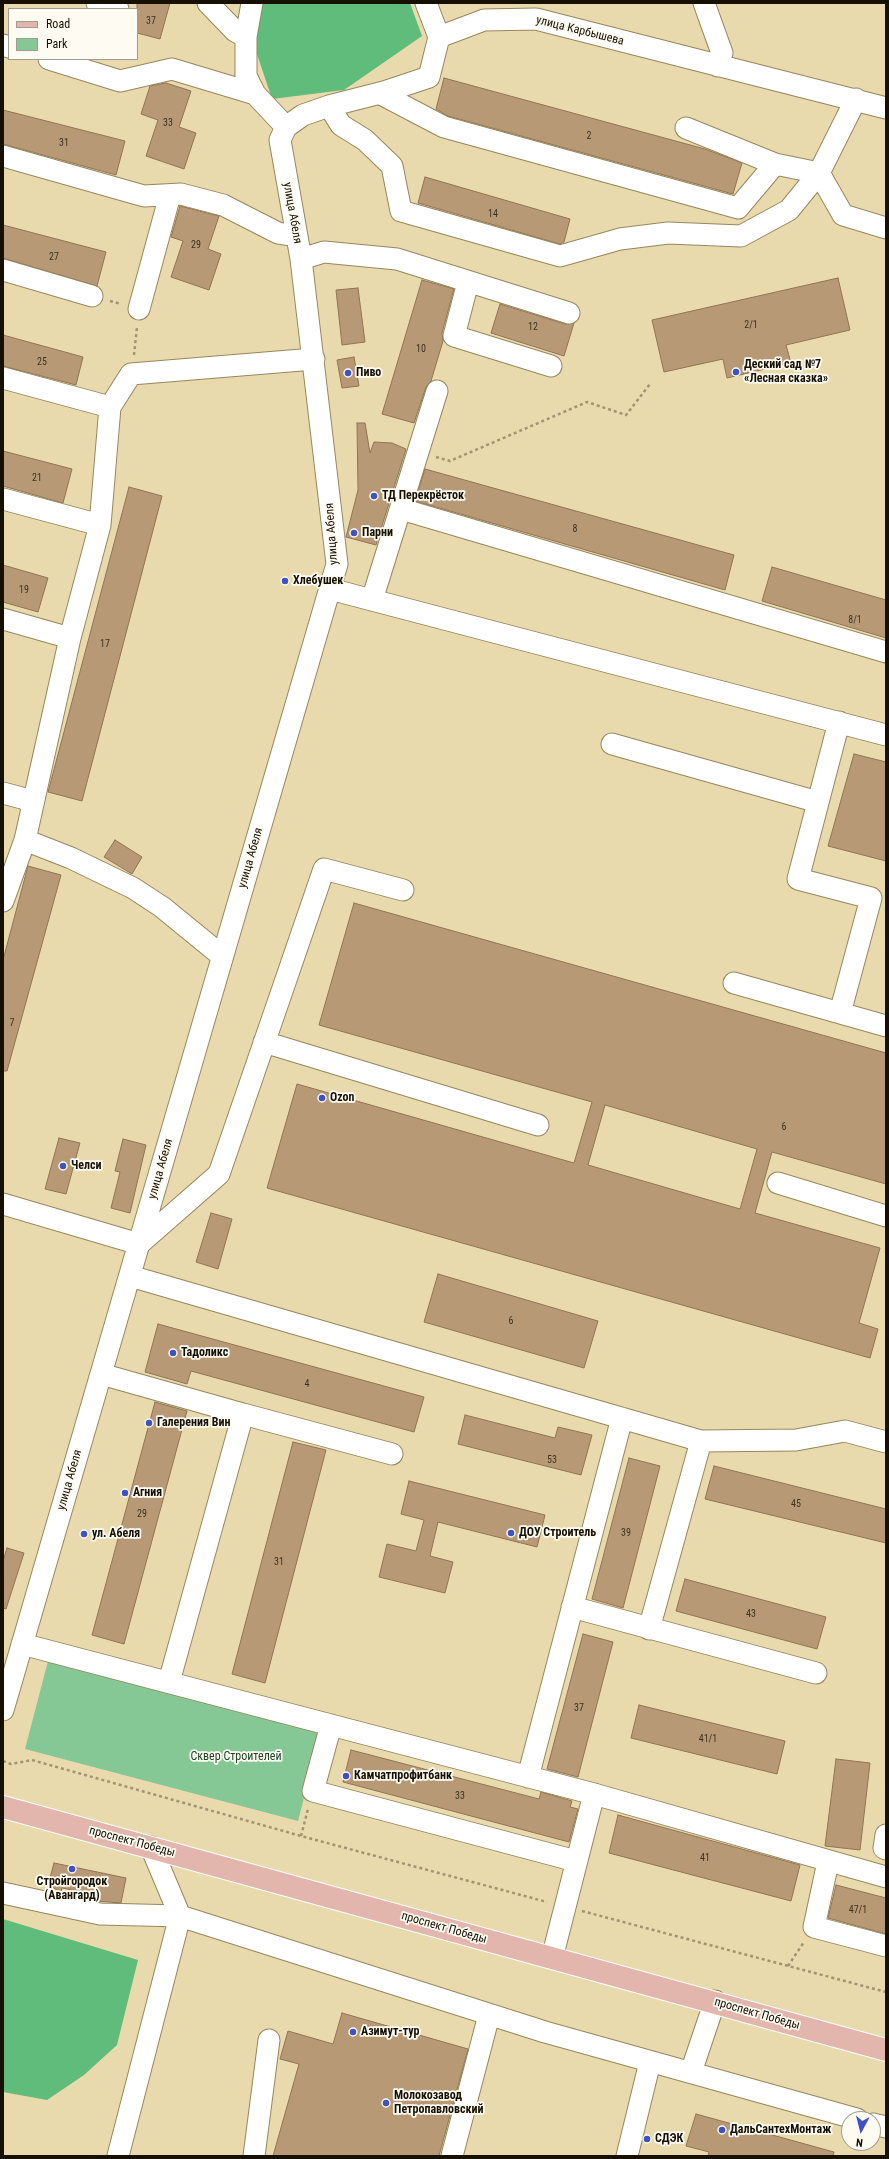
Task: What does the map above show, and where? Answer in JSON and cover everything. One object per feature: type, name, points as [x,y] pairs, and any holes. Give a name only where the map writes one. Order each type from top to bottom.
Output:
[{"type":"main road","name":"проспект Победы","points":[[3,1807],[886,2050]]},
{"type":"street","points":[[96,3],[114,8]]},
{"type":"street","points":[[208,3],[235,31],[246,37]]},
{"type":"street","points":[[252,3],[246,37],[246,76],[255,94],[286,127],[303,115],[429,77],[439,37],[426,3]]},
{"type":"street","points":[[704,3],[722,53],[718,66]]},
{"type":"street","name":"улица Карбышева","points":[[439,37],[484,20],[536,19],[718,66],[856,99],[886,108]]},
{"type":"street","points":[[52,60],[120,81],[172,69],[255,94]]},
{"type":"street","points":[[379,93],[444,127],[738,208],[775,164]]},
{"type":"street","points":[[329,106],[342,125],[364,140],[392,166],[401,211],[560,256],[620,239],[668,233],[741,236],[789,210],[818,173],[856,99]]},
{"type":"street","name":"улица Абеля","points":[[3,1710],[337,564],[301,259],[280,140],[286,127]]},
{"type":"street","points":[[686,128],[775,164],[818,173],[843,215],[886,228]]},
{"type":"street","points":[[3,156],[144,196],[181,194],[222,205],[278,233],[296,236]]},
{"type":"street","points":[[139,309],[170,194]]},
{"type":"street","points":[[301,259],[324,252],[397,259],[569,313]]},
{"type":"street","points":[[3,270],[92,296]]},
{"type":"street","points":[[468,282],[454,336],[551,366]]},
{"type":"street","points":[[3,901],[24,840],[70,638],[100,525],[110,407],[132,374],[314,359]]},
{"type":"street","points":[[3,378],[110,407]]},
{"type":"street","points":[[372,600],[437,391]]},
{"type":"street","points":[[3,499],[100,525]]},
{"type":"street","points":[[401,509],[886,652]]},
{"type":"street","points":[[330,589],[886,735]]},
{"type":"street","points":[[3,619],[70,638]]},
{"type":"street","points":[[839,722],[798,879],[879,900],[840,1013]]},
{"type":"street","points":[[612,744],[818,802]]},
{"type":"street","points":[[3,792],[33,801]]},
{"type":"street","points":[[24,840],[77,861],[133,888],[162,907],[222,956]]},
{"type":"street","points":[[3,1204],[139,1244],[219,1174],[324,869],[403,890]]},
{"type":"street","points":[[734,982],[886,1026]]},
{"type":"street","points":[[264,1042],[538,1125]]},
{"type":"street","points":[[778,1183],[886,1216]]},
{"type":"street","points":[[130,1276],[701,1441],[796,1440],[844,1431],[886,1442]]},
{"type":"street","points":[[101,1374],[392,1454]]},
{"type":"street","points":[[169,1682],[243,1414]]},
{"type":"street","points":[[528,1777],[622,1418]]},
{"type":"street","points":[[649,1629],[701,1441]]},
{"type":"street","points":[[572,1606],[649,1629],[816,1673]]},
{"type":"street","points":[[22,1644],[594,1794],[828,1862],[886,1877]]},
{"type":"street","points":[[331,1725],[313,1791],[576,1861]]},
{"type":"street","points":[[552,1958],[594,1794]]},
{"type":"street","points":[[886,1834],[886,1849]]},
{"type":"street","points":[[118,2156],[180,1916],[151,1847]]},
{"type":"street","points":[[828,1862],[814,1927],[886,1946]]},
{"type":"street","points":[[3,1893],[100,1914],[180,1916],[400,1985],[488,2015],[650,2062],[691,2072],[841,2114]]},
{"type":"street","points":[[691,2072],[715,2002]]},
{"type":"street","points":[[452,2156],[488,2015]]},
{"type":"street","points":[[254,2156],[268,2040]]},
{"type":"street","points":[[627,2156],[650,2062]]},
{"type":"path","points":[[92,296],[139,309],[132,374]]},
{"type":"path","points":[[418,453],[450,461],[587,402],[626,415],[650,384]]},
{"type":"path","points":[[3,1761],[11,1764],[32,1760],[301,1836],[886,1992]]},
{"type":"path","points":[[301,1836],[313,1791]]},
{"type":"path","points":[[788,1966],[814,1927]]},
{"type":"green space","points":[[257,3],[410,3],[422,36],[344,90],[272,99],[253,42]]},
{"type":"green space","name":"Сквер Строителей","points":[[48,1661],[321,1732],[298,1821],[25,1749]]},
{"type":"green space","points":[[3,1919],[138,1960],[117,2045],[84,2075],[47,2100],[3,2092]]},
{"type":"building","points":[[137,3],[170,3],[160,39],[138,33]]},
{"type":"building","points":[[444,78],[705,149],[742,163],[733,194],[448,116],[436,109]]},
{"type":"building","points":[[166,83],[191,91],[179,127],[196,133],[184,169],[146,156],[158,120],[141,114],[150,86]]},
{"type":"building","points":[[3,110],[125,141],[116,175],[3,144]]},
{"type":"building","points":[[425,177],[570,219],[564,242],[560,244],[418,203]]},
{"type":"building","points":[[180,206],[219,216],[208,249],[221,254],[209,290],[171,277],[183,241],[171,237]]},
{"type":"building","points":[[3,225],[106,252],[97,286],[3,258]]},
{"type":"building","points":[[838,278],[850,330],[786,345],[791,363],[727,378],[723,359],[664,372],[652,320]]},
{"type":"building","points":[[422,280],[454,289],[442,333],[443,341],[431,381],[426,387],[414,423],[382,414]]},
{"type":"building","points":[[358,288],[365,342],[342,345],[336,290]]},
{"type":"building","points":[[500,304],[565,324],[574,323],[564,356],[491,333]]},
{"type":"building","points":[[3,335],[83,357],[76,385],[3,366]]},
{"type":"building","name":"Пиво","points":[[354,357],[359,386],[342,388],[337,360]]},
{"type":"building","name":"ТД Перекрёсток","points":[[357,423],[365,423],[370,453],[374,442],[392,443],[406,449],[376,545],[346,537],[358,490]]},
{"type":"building","points":[[3,451],[72,469],[63,503],[3,486]]},
{"type":"building","points":[[425,469],[734,555],[725,590],[415,501]]},
{"type":"building","points":[[129,487],[162,496],[82,801],[48,792]]},
{"type":"building","points":[[3,565],[48,578],[38,612],[3,602]]},
{"type":"building","points":[[772,567],[886,600],[886,638],[762,601]]},
{"type":"building","points":[[854,754],[886,762],[886,861],[828,846]]},
{"type":"building","points":[[115,840],[142,857],[132,874],[104,857]]},
{"type":"building","points":[[28,866],[61,875],[7,1071],[3,1071],[3,960]]},
{"type":"building","points":[[354,903],[886,1053],[886,1184],[772,1152],[755,1213],[880,1248],[859,1323],[878,1329],[870,1358],[267,1188],[297,1084],[574,1163],[592,1102],[319,1025]],"holes":[[[605,1105],[757,1149],[740,1209],[588,1165]]]},
{"type":"building","name":"Челси","points":[[59,1138],[80,1143],[66,1194],[45,1189]]},
{"type":"building","points":[[123,1139],[146,1145],[130,1213],[111,1208],[120,1172],[115,1171]]},
{"type":"building","points":[[211,1213],[232,1219],[218,1269],[196,1262]]},
{"type":"building","points":[[438,1274],[598,1321],[584,1368],[424,1322]]},
{"type":"building","points":[[158,1324],[424,1397],[414,1432],[191,1371],[187,1384],[145,1372]]},
{"type":"building","points":[[155,1402],[187,1411],[124,1644],[92,1635]]},
{"type":"building","points":[[465,1415],[555,1438],[558,1427],[592,1435],[581,1475],[458,1444]]},
{"type":"building","points":[[293,1442],[326,1450],[265,1683],[232,1674]]},
{"type":"building","points":[[629,1458],[660,1466],[623,1608],[592,1599]]},
{"type":"building","points":[[714,1466],[886,1509],[886,1543],[705,1499]]},
{"type":"building","name":"ДОУ Строитель","points":[[409,1481],[545,1515],[537,1547],[438,1522],[430,1556],[453,1562],[445,1593],[379,1577],[387,1544],[416,1551],[424,1520],[401,1514]]},
{"type":"building","points":[[7,1548],[24,1553],[6,1609],[3,1608],[3,1561]]},
{"type":"building","points":[[685,1579],[826,1617],[817,1649],[676,1611]]},
{"type":"building","points":[[583,1634],[613,1642],[578,1777],[547,1769]]},
{"type":"building","points":[[639,1705],[785,1741],[777,1774],[631,1738]]},
{"type":"building","points":[[351,1750],[539,1799],[541,1792],[572,1801],[570,1807],[578,1809],[569,1842],[343,1782]]},
{"type":"building","points":[[836,1759],[870,1763],[860,1850],[825,1846]]},
{"type":"building","points":[[618,1815],[800,1865],[791,1901],[609,1853]]},
{"type":"building","points":[[54,1863],[126,1878],[121,1903],[97,1901],[98,1895],[62,1888],[61,1892],[48,1885]]},
{"type":"building","points":[[836,1885],[886,1898],[886,1934],[828,1918]]},
{"type":"building","name":"Молокозавод Петропавловский","points":[[342,2013],[468,2049],[439,2156],[273,2156],[299,2064],[280,2059],[288,2031],[333,2044]]},
{"type":"building","name":"ДальСантехМонтаж","points":[[696,2114],[834,2152],[833,2156],[708,2156],[709,2152],[686,2146]]},
{"type":"place","name":"Деский сад №7 «Лесная сказка»","points":[[736,372]]},
{"type":"place","name":"Пиво","points":[[348,373]]},
{"type":"place","name":"ТД Перекрёсток","points":[[374,496]]},
{"type":"place","name":"Парни","points":[[354,533]]},
{"type":"place","name":"Хлебушек","points":[[285,581]]},
{"type":"place","name":"Ozon","points":[[322,1098]]},
{"type":"place","name":"Челси","points":[[63,1166]]},
{"type":"place","name":"Тадоликс","points":[[173,1353]]},
{"type":"place","name":"Галерения Вин","points":[[149,1423]]},
{"type":"place","name":"Агния","points":[[125,1493]]},
{"type":"place","name":"ДОУ Строитель","points":[[511,1533]]},
{"type":"place","name":"ул. Абеля","points":[[84,1534]]},
{"type":"place","name":"Камчатпрофитбанк","points":[[346,1776]]},
{"type":"place","name":"Стройгородок (Авангард)","points":[[72,1869]]},
{"type":"place","name":"Азимут-тур","points":[[353,2032]]},
{"type":"place","name":"Молокозавод Петропавловский","points":[[386,2103]]},
{"type":"place","name":"ДальСантехМонтаж","points":[[722,2130]]},
{"type":"place","name":"СДЭК","points":[[647,2139]]}]
